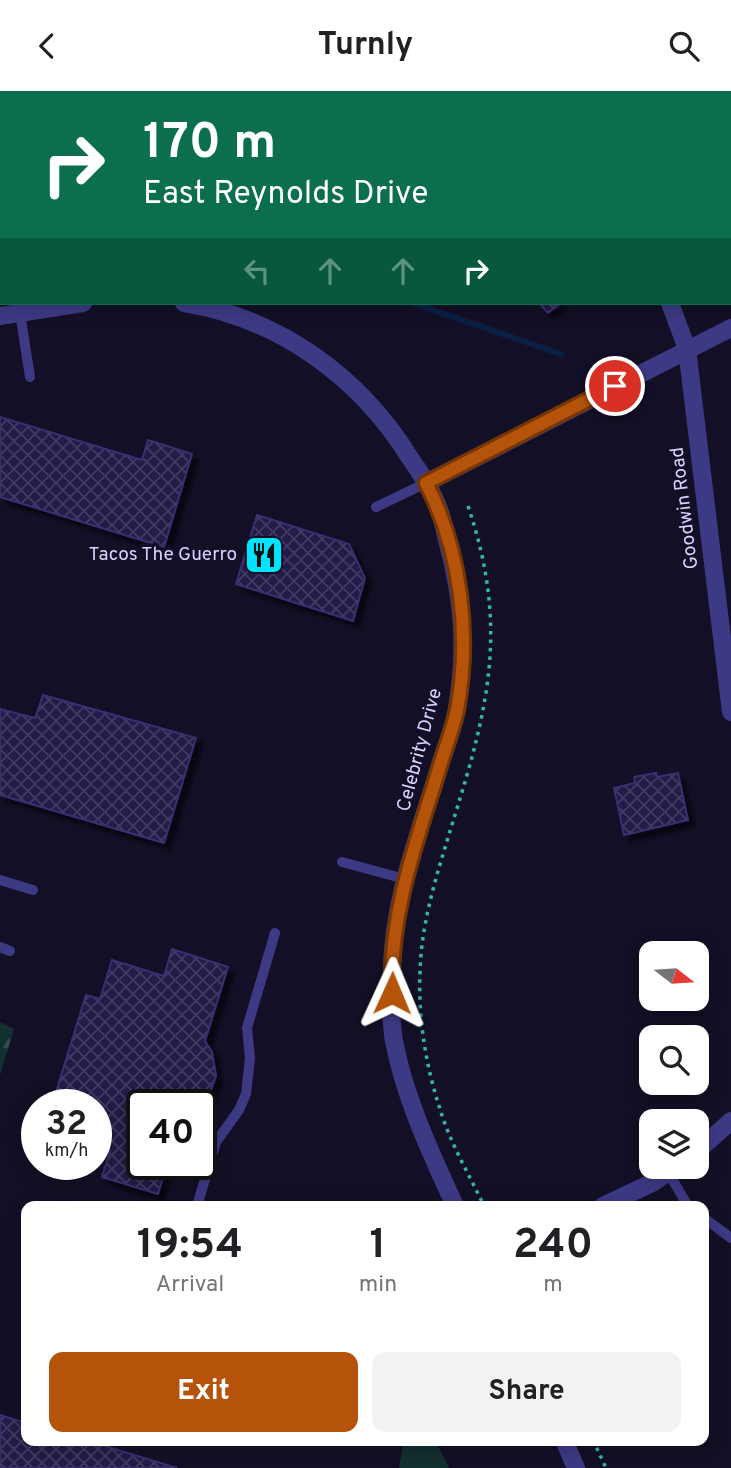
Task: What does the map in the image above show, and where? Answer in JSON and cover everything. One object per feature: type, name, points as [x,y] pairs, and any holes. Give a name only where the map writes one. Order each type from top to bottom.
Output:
[{"type":"street","points":[[0,316],[70,305]]},
{"type":"street","name":"Celebrity Drive","points":[[192,305],[239,316],[275,331],[306,350],[368,401],[396,435],[437,504],[458,579],[462,610],[463,644],[457,711],[405,879],[391,969],[394,1040],[419,1128],[453,1201]]},
{"type":"street","name":"Goodwin Road","points":[[671,305],[687,349],[731,712]]},
{"type":"street","points":[[426,483],[731,328]]},
{"type":"street","points":[[709,1140],[731,1121]]},
{"type":"street","points":[[614,1201],[658,1179]]},
{"type":"street","points":[[567,1446],[576,1468]]},
{"type":"lane","points":[[20,313],[30,377]]},
{"type":"lane","points":[[376,507],[426,483]]},
{"type":"lane","points":[[342,862],[405,879]]},
{"type":"lane","points":[[0,880],[33,890]]},
{"type":"lane","points":[[198,1201],[216,1142],[246,1094],[250,1067],[247,1028],[275,933]]},
{"type":"lane","points":[[675,1179],[686,1201]]},
{"type":"lane","points":[[709,1222],[731,1238]]},
{"type":"path","points":[[468,506],[492,608],[491,662],[478,737],[434,882],[426,923],[420,983],[426,1056],[440,1110],[482,1201]]},
{"type":"path","points":[[596,1446],[606,1468]]},
{"type":"green space","points":[[0,1022],[14,1029],[0,1075]]},
{"type":"green space","points":[[403,1446],[438,1446],[449,1468],[399,1468]]},
{"type":"building","points":[[541,305],[558,305],[548,313]]},
{"type":"building","points":[[0,417],[142,460],[148,440],[192,454],[164,547],[0,497]]},
{"type":"building","points":[[257,515],[349,544],[365,578],[353,621],[236,584]]},
{"type":"building","points":[[43,695],[196,738],[164,843],[0,795],[0,709],[35,718]]},
{"type":"building","points":[[656,773],[657,777],[678,773],[688,820],[624,835],[614,788],[635,783],[634,777]]},
{"type":"building","points":[[172,949],[228,967],[205,1041],[212,1052],[216,1076],[211,1089],[126,1089],[126,1180],[162,1180],[158,1194],[112,1180],[112,1089],[57,1089],[86,995],[100,999],[112,960],[164,976]]},
{"type":"building","points":[[0,1415],[21,1421],[21,1446],[105,1446],[177,1468],[0,1468]]},
{"type":"waterway","points":[[418,305],[561,354]]},
{"type":"place","name":"Tacos The Guerro","points":[[264,555]]},
{"type":"route","points":[[392,993],[391,969],[401,895],[457,711],[461,675],[462,610],[458,579],[437,504],[426,483],[615,386]]}]
